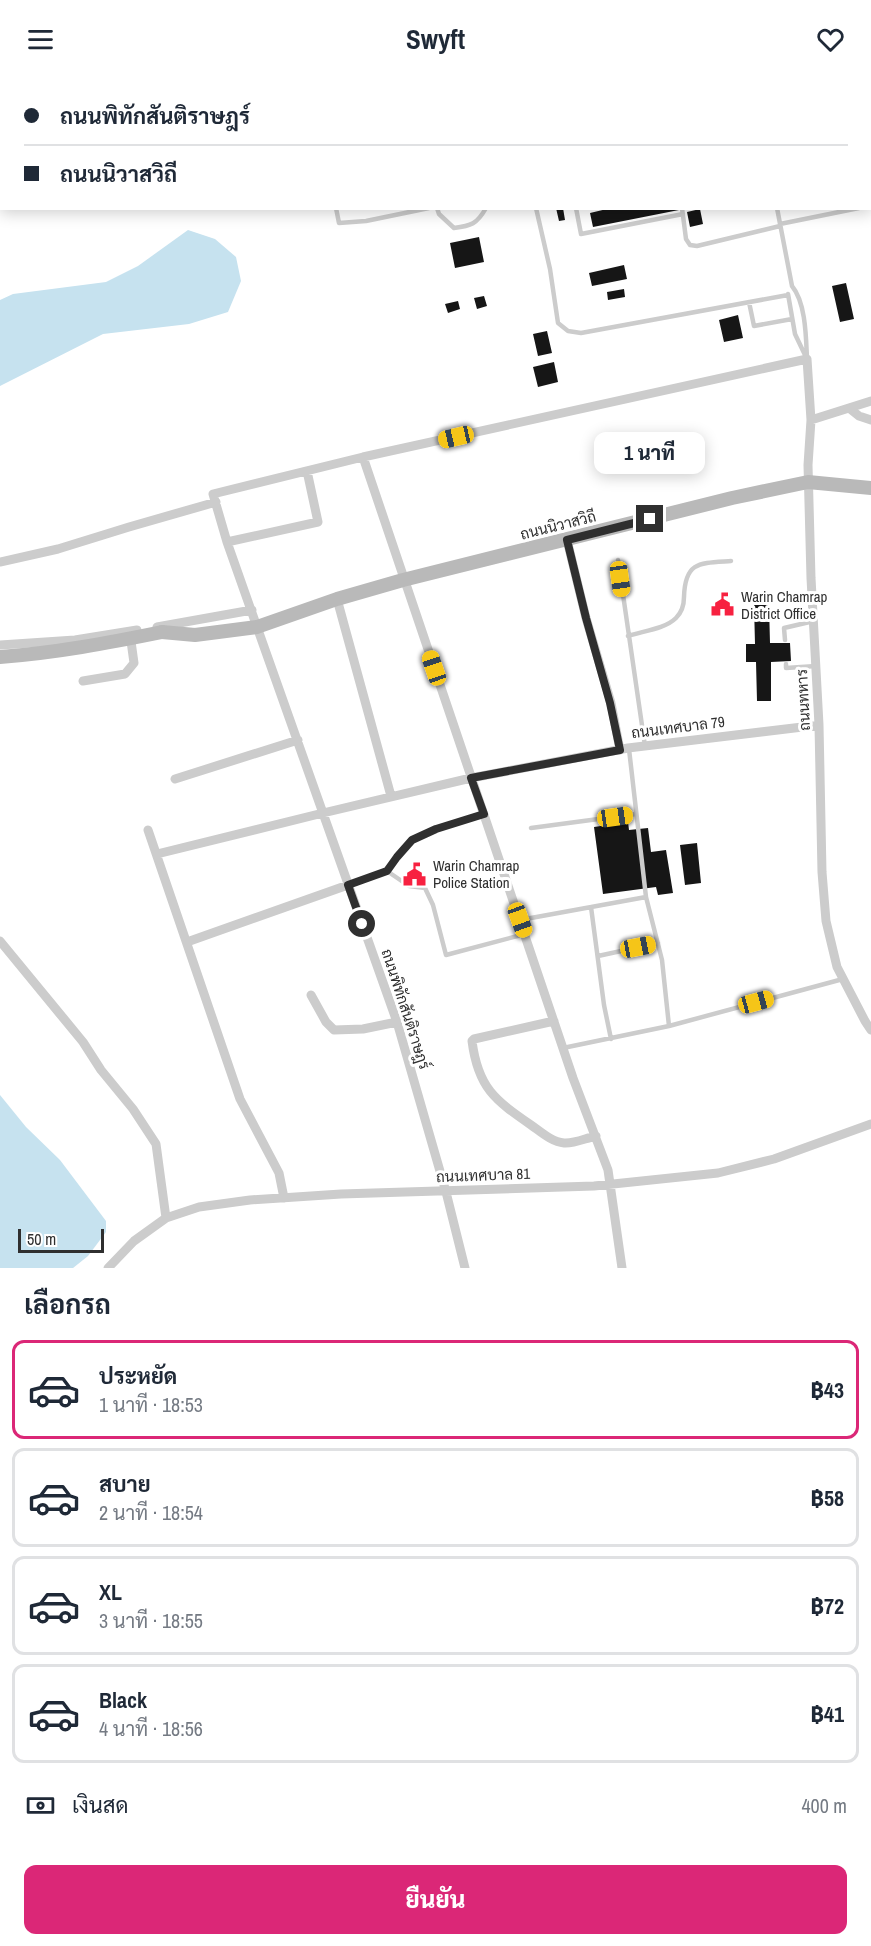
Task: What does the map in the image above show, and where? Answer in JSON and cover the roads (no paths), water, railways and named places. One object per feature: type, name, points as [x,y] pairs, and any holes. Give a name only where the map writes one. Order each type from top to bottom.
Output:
[{"type":"main road","name":"ถนนนิวาสวิถี","points":[[0,657],[37,655],[162,632],[195,635],[257,627],[337,599],[403,580],[732,498],[808,482],[871,488]]},
{"type":"street","name":"ถนนทหาร","points":[[807,359],[811,420],[808,482],[819,725],[822,881],[826,921],[837,967],[864,1021],[871,1030]]},
{"type":"street","points":[[0,562],[58,549],[216,502],[213,494],[363,458],[807,359]]},
{"type":"street","points":[[811,420],[871,401]]},
{"type":"street","points":[[849,408],[859,416],[871,420]]},
{"type":"street","points":[[363,458],[573,1078],[608,1170],[622,1268]]},
{"type":"street","points":[[227,542],[318,522],[307,471]]},
{"type":"street","name":"ถนนพิทักสันติราษฎร์","points":[[216,502],[227,542],[397,1022],[446,1192],[465,1268]]},
{"type":"street","points":[[567,540],[586,618],[624,749]]},
{"type":"street","points":[[337,599],[391,796]]},
{"type":"street","points":[[0,645],[75,640],[252,610]]},
{"type":"street","points":[[83,681],[125,674],[134,663],[129,632]]},
{"type":"street","name":"ถนนเทศบาล 79","points":[[157,855],[471,778],[624,749],[819,725]]},
{"type":"street","points":[[175,779],[298,740]]},
{"type":"street","points":[[148,830],[240,1099],[279,1173],[285,1198]]},
{"type":"street","points":[[187,942],[348,885]]},
{"type":"street","points":[[0,941],[83,1042],[156,1144],[166,1218]]},
{"type":"street","points":[[310,995],[326,1022],[334,1030],[363,1029],[397,1022]]},
{"type":"street","points":[[554,1021],[474,1039],[472,1041],[473,1051],[480,1075],[489,1091],[500,1103],[554,1140],[566,1143],[596,1136]]},
{"type":"street","name":"ถนนเทศบาล 81","points":[[108,1268],[134,1241],[166,1218],[199,1207],[250,1200],[341,1194],[610,1185],[718,1173],[774,1159],[871,1124]]},
{"type":"lane","points":[[336,210],[339,223],[366,221],[419,210]]},
{"type":"lane","points":[[438,210],[454,228],[465,227],[479,221],[485,210]]},
{"type":"lane","points":[[536,210],[550,269],[558,323],[568,331],[581,333],[788,295]]},
{"type":"lane","points":[[576,210],[581,234],[682,211],[686,239],[690,244],[697,246],[850,210]]},
{"type":"lane","points":[[777,210],[792,286],[798,293],[806,332],[807,359]]},
{"type":"lane","points":[[792,286],[788,295],[795,334],[807,359]]},
{"type":"lane","points":[[749,302],[754,326],[792,319]]},
{"type":"lane","points":[[618,560],[645,746]]},
{"type":"lane","points":[[628,636],[666,624],[677,617],[683,607],[686,577],[694,568],[708,562],[730,561]]},
{"type":"lane","points":[[785,640],[784,628],[814,621]]},
{"type":"lane","points":[[786,664],[786,668],[816,666]]},
{"type":"lane","points":[[624,749],[636,814],[646,897],[662,960],[669,1026]]},
{"type":"lane","points":[[348,885],[387,871],[412,840],[436,829],[484,814]]},
{"type":"lane","points":[[531,828],[636,814]]},
{"type":"lane","points":[[387,871],[409,886],[425,888],[433,905],[446,955],[525,934]]},
{"type":"lane","points":[[520,920],[646,897]]},
{"type":"lane","points":[[591,907],[604,1005],[611,1039]]},
{"type":"lane","points":[[598,956],[658,943]]},
{"type":"lane","points":[[563,1048],[669,1026],[843,979]]},
{"type":"water","points":[[188,230],[215,239],[236,257],[241,281],[228,312],[189,324],[103,334],[0,386],[0,300],[13,294],[106,282],[138,266]]},
{"type":"water","points":[[0,1095],[26,1127],[60,1160],[106,1221],[106,1232],[88,1256],[73,1268],[0,1268]]},
{"type":"place","name":"Warin Chamrap District Office","points":[[723,605]]},
{"type":"place","name":"Warin Chamrap Police Station","points":[[415,874]]}]
